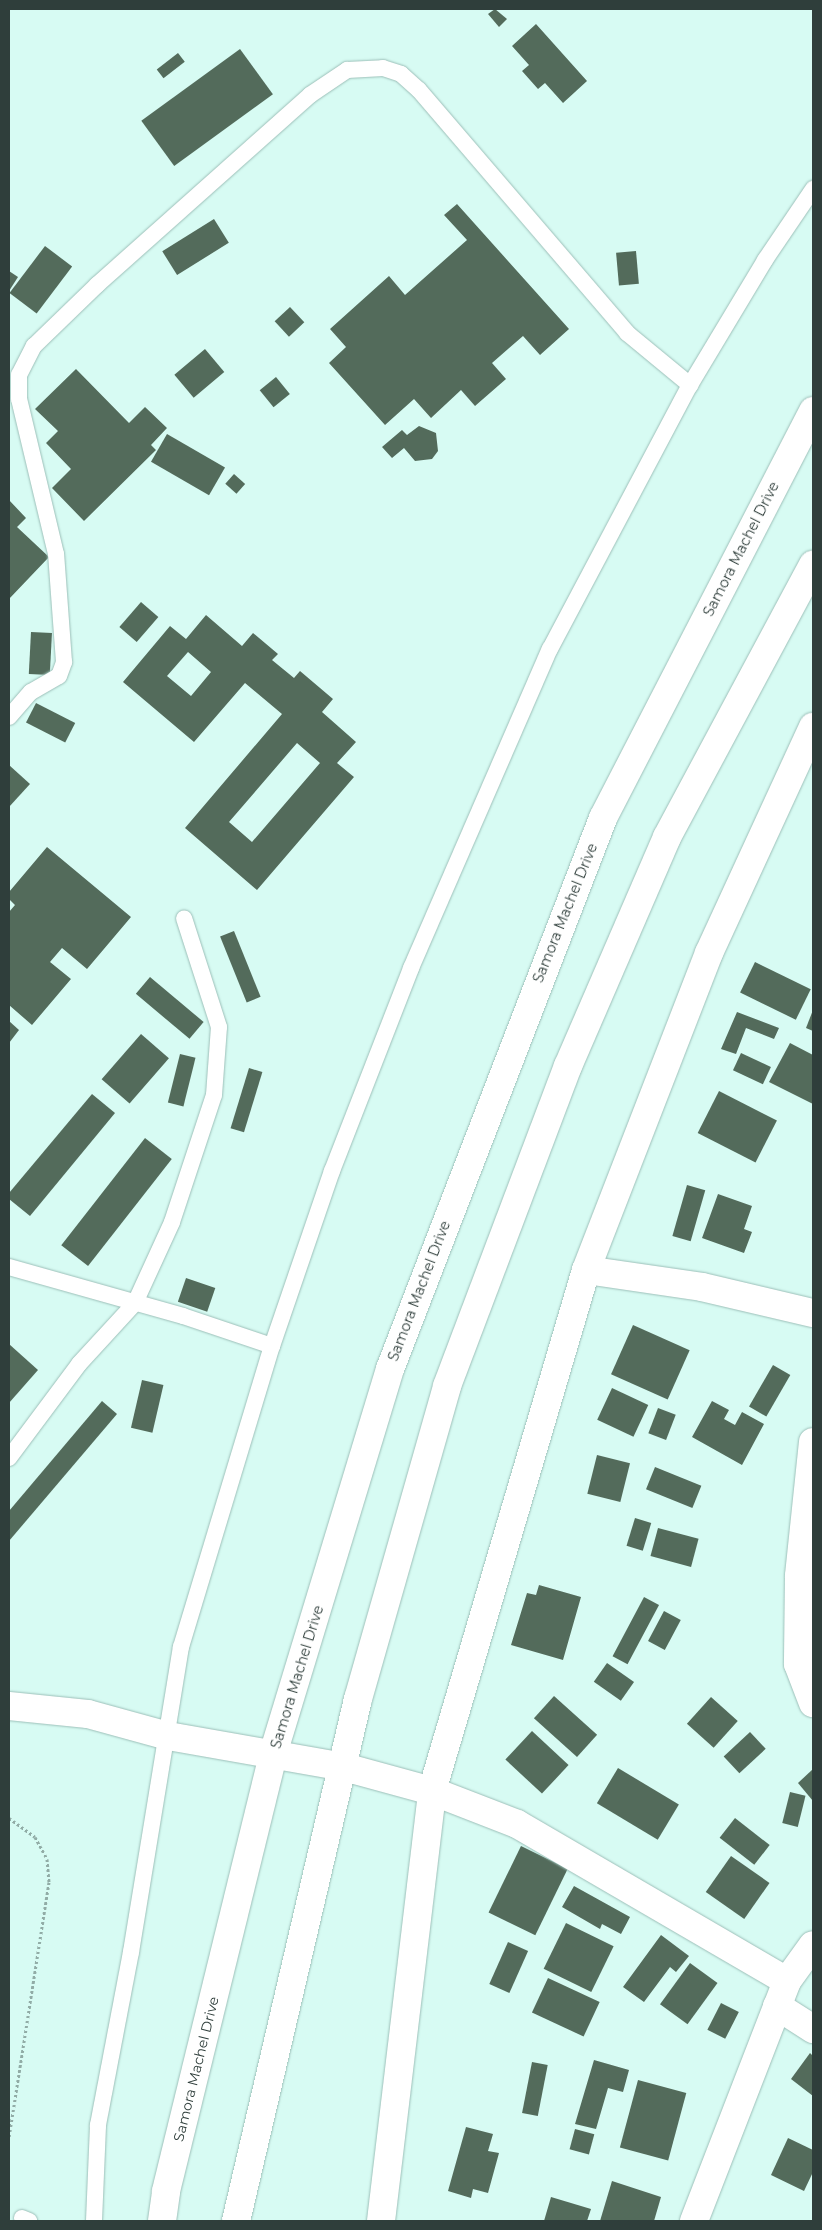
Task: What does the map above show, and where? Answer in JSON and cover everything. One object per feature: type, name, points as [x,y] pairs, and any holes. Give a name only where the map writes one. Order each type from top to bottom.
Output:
[{"type":"main road","name":"Samora Machel Drive","points":[[162,2221],[166,2191],[273,1754],[390,1369],[603,818],[813,411]]},
{"type":"main road","points":[[236,2221],[344,1767],[358,1699],[447,1386],[568,1066],[667,837],[813,565]]},
{"type":"main road","points":[[381,2221],[432,1791],[586,1270],[709,954],[813,728]]},
{"type":"main road","points":[[586,1270],[702,1287],[813,1313]]},
{"type":"main road","points":[[813,1442],[799,1576],[798,1664],[813,1703]]},
{"type":"main road","points":[[9,1706],[88,1714],[168,1736],[344,1767],[432,1791],[517,1824],[782,1993],[813,2029]]},
{"type":"main road","points":[[694,2221],[782,1993],[813,1945]]},
{"type":"lane","points":[[9,717],[31,692],[59,676],[64,662],[56,554],[19,399],[19,375],[34,346],[97,285],[310,94],[347,70],[383,68],[401,74],[419,90],[627,332],[690,385]]},
{"type":"lane","points":[[94,2221],[98,2125],[168,1736],[182,1647],[272,1346],[332,1171],[411,968],[550,649],[690,385],[765,260],[813,189]]},
{"type":"lane","points":[[9,1458],[79,1364],[135,1302],[172,1222],[214,1095],[219,1027],[184,918]]},
{"type":"lane","points":[[9,1267],[135,1302],[272,1346]]},
{"type":"path","points":[[9,1818],[35,1837],[47,1859],[49,1882],[9,2138]]},
{"type":"building","points":[[495,9],[507,19],[499,27],[488,14]]},
{"type":"building","points":[[536,24],[587,81],[563,103],[545,83],[538,89],[522,71],[529,65],[512,46]]},
{"type":"building","points":[[240,49],[273,94],[174,166],[141,121]]},
{"type":"building","points":[[178,53],[185,62],[163,78],[157,70]]},
{"type":"building","points":[[457,204],[569,329],[540,355],[523,336],[492,363],[506,379],[475,406],[461,390],[431,418],[414,399],[385,425],[329,363],[346,347],[330,329],[389,276],[405,295],[467,240],[444,215]]},
{"type":"building","points":[[214,219],[229,243],[177,275],[162,251]]},
{"type":"building","points":[[45,246],[72,266],[37,314],[9,293]]},
{"type":"building","points":[[636,251],[639,284],[619,286],[616,253]]},
{"type":"building","points":[[9,271],[18,277],[9,291]]},
{"type":"building","points":[[290,307],[304,322],[289,337],[275,321]]},
{"type":"building","points":[[205,349],[224,372],[194,398],[174,375]]},
{"type":"building","points":[[76,369],[129,423],[145,407],[167,428],[151,445],[156,450],[84,521],[52,488],[71,469],[46,443],[58,431],[35,409]]},
{"type":"building","points":[[276,377],[290,394],[274,407],[260,390]]},
{"type":"building","points":[[419,426],[436,433],[438,451],[432,459],[415,461],[404,448],[392,458],[382,447],[402,430],[407,435]]},
{"type":"building","points":[[167,434],[225,468],[209,495],[151,462]]},
{"type":"building","points":[[234,474],[245,484],[236,494],[225,484]]},
{"type":"building","points":[[9,500],[26,518],[17,527],[49,557],[9,599]]},
{"type":"building","points":[[141,602],[158,617],[137,642],[119,627]]},
{"type":"building","points":[[206,615],[242,646],[253,633],[278,654],[272,660],[294,678],[300,671],[333,699],[322,712],[356,742],[337,763],[354,777],[257,890],[185,828],[282,714],[245,683],[194,742],[123,682],[170,626],[186,639]],"holes":[[[188,652],[211,672],[191,696],[167,676]],[[297,743],[320,763],[252,842],[229,822]]]},
{"type":"building","points":[[31,632],[52,633],[50,675],[29,674]]},
{"type":"building","points":[[36,703],[75,723],[65,743],[26,723]]},
{"type":"building","points":[[9,765],[30,784],[9,807]]},
{"type":"building","points":[[47,847],[131,917],[87,969],[62,948],[50,962],[71,979],[32,1025],[9,1005],[9,912],[15,905],[9,899],[9,892]]},
{"type":"building","points":[[234,931],[261,997],[247,1002],[220,937]]},
{"type":"building","points":[[755,962],[811,989],[796,1020],[740,993]]},
{"type":"building","points":[[150,977],[204,1022],[189,1039],[136,994]]},
{"type":"building","points":[[813,1010],[813,1031],[806,1028]]},
{"type":"building","points":[[737,1012],[779,1028],[774,1039],[746,1028],[736,1054],[721,1049]]},
{"type":"building","points":[[9,1021],[19,1030],[9,1043]]},
{"type":"building","points":[[141,1034],[169,1058],[130,1104],[102,1079]]},
{"type":"building","points":[[790,1043],[813,1055],[813,1104],[769,1082]]},
{"type":"building","points":[[741,1053],[771,1067],[763,1084],[733,1070]]},
{"type":"building","points":[[180,1054],[196,1058],[183,1106],[168,1103]]},
{"type":"building","points":[[249,1068],[262,1072],[244,1132],[231,1128]]},
{"type":"building","points":[[719,1091],[777,1121],[756,1162],[698,1133]]},
{"type":"building","points":[[92,1094],[115,1113],[30,1216],[9,1199],[9,1193]]},
{"type":"building","points":[[145,1138],[172,1159],[88,1266],[61,1245]]},
{"type":"building","points":[[687,1185],[705,1190],[691,1241],[672,1236]]},
{"type":"building","points":[[718,1194],[752,1206],[744,1229],[752,1232],[744,1253],[702,1238]]},
{"type":"building","points":[[186,1278],[215,1288],[207,1312],[178,1302]]},
{"type":"building","points":[[633,1325],[690,1350],[668,1400],[611,1374]]},
{"type":"building","points":[[9,1344],[38,1370],[9,1403]]},
{"type":"building","points":[[773,1365],[790,1375],[766,1417],[749,1407]]},
{"type":"building","points":[[142,1380],[163,1385],[152,1433],[131,1428]]},
{"type":"building","points":[[612,1388],[648,1405],[633,1437],[597,1420]]},
{"type":"building","points":[[102,1401],[117,1414],[9,1541],[9,1511]]},
{"type":"building","points":[[712,1401],[729,1410],[724,1419],[735,1425],[742,1412],[764,1424],[742,1465],[692,1437]]},
{"type":"building","points":[[658,1408],[676,1415],[666,1440],[648,1433]]},
{"type":"building","points":[[597,1455],[630,1463],[620,1502],[587,1494]]},
{"type":"building","points":[[655,1467],[701,1486],[692,1508],[646,1489]]},
{"type":"building","points":[[635,1518],[651,1523],[643,1551],[627,1546]]},
{"type":"building","points":[[658,1528],[699,1539],[691,1567],[650,1556]]},
{"type":"building","points":[[539,1585],[581,1597],[563,1660],[511,1645],[527,1593],[536,1595]]},
{"type":"building","points":[[644,1597],[659,1605],[628,1664],[613,1656]]},
{"type":"building","points":[[664,1611],[681,1620],[665,1650],[648,1641]]},
{"type":"building","points":[[607,1663],[634,1682],[621,1701],[594,1682]]},
{"type":"building","points":[[554,1696],[597,1735],[577,1757],[534,1718]]},
{"type":"building","points":[[711,1697],[738,1721],[714,1748],[687,1724]]},
{"type":"building","points":[[532,1731],[569,1765],[542,1794],[505,1760]]},
{"type":"building","points":[[750,1732],[766,1749],[739,1773],[724,1757]]},
{"type":"building","points":[[618,1768],[679,1805],[658,1840],[597,1803]]},
{"type":"building","points":[[813,1769],[813,1801],[798,1783]]},
{"type":"building","points":[[790,1792],[806,1796],[798,1827],[782,1823]]},
{"type":"building","points":[[735,1818],[770,1845],[754,1865],[720,1838]]},
{"type":"building","points":[[521,1846],[568,1869],[535,1935],[489,1913]]},
{"type":"building","points":[[731,1856],[770,1883],[744,1919],[706,1892]]},
{"type":"building","points":[[574,1886],[630,1917],[621,1934],[602,1924],[600,1929],[562,1907]]},
{"type":"building","points":[[566,1923],[614,1946],[591,1992],[544,1969]]},
{"type":"building","points":[[661,1935],[689,1956],[676,1972],[670,1967],[644,2002],[623,1987]]},
{"type":"building","points":[[508,1942],[528,1951],[509,1993],[489,1984]]},
{"type":"building","points":[[690,1963],[718,1983],[688,2024],[660,2004]]},
{"type":"building","points":[[548,1978],[600,2002],[584,2037],[532,2012]]},
{"type":"building","points":[[721,2003],[739,2012],[725,2039],[707,2030]]},
{"type":"building","points":[[810,2053],[813,2056],[813,2096],[791,2079]]},
{"type":"building","points":[[594,2060],[629,2070],[623,2092],[608,2088],[596,2129],[575,2124]]},
{"type":"building","points":[[532,2062],[548,2065],[538,2116],[522,2113]]},
{"type":"building","points":[[638,2080],[686,2093],[668,2161],[620,2148]]},
{"type":"building","points":[[466,2127],[493,2134],[488,2151],[499,2153],[488,2193],[473,2189],[471,2198],[448,2191]]},
{"type":"building","points":[[575,2129],[594,2134],[589,2154],[570,2149]]},
{"type":"building","points":[[788,2138],[813,2150],[813,2172],[804,2191],[771,2175]]},
{"type":"building","points":[[612,2181],[661,2197],[654,2221],[600,2221]]},
{"type":"building","points":[[551,2197],[591,2209],[587,2221],[544,2221]]}]
